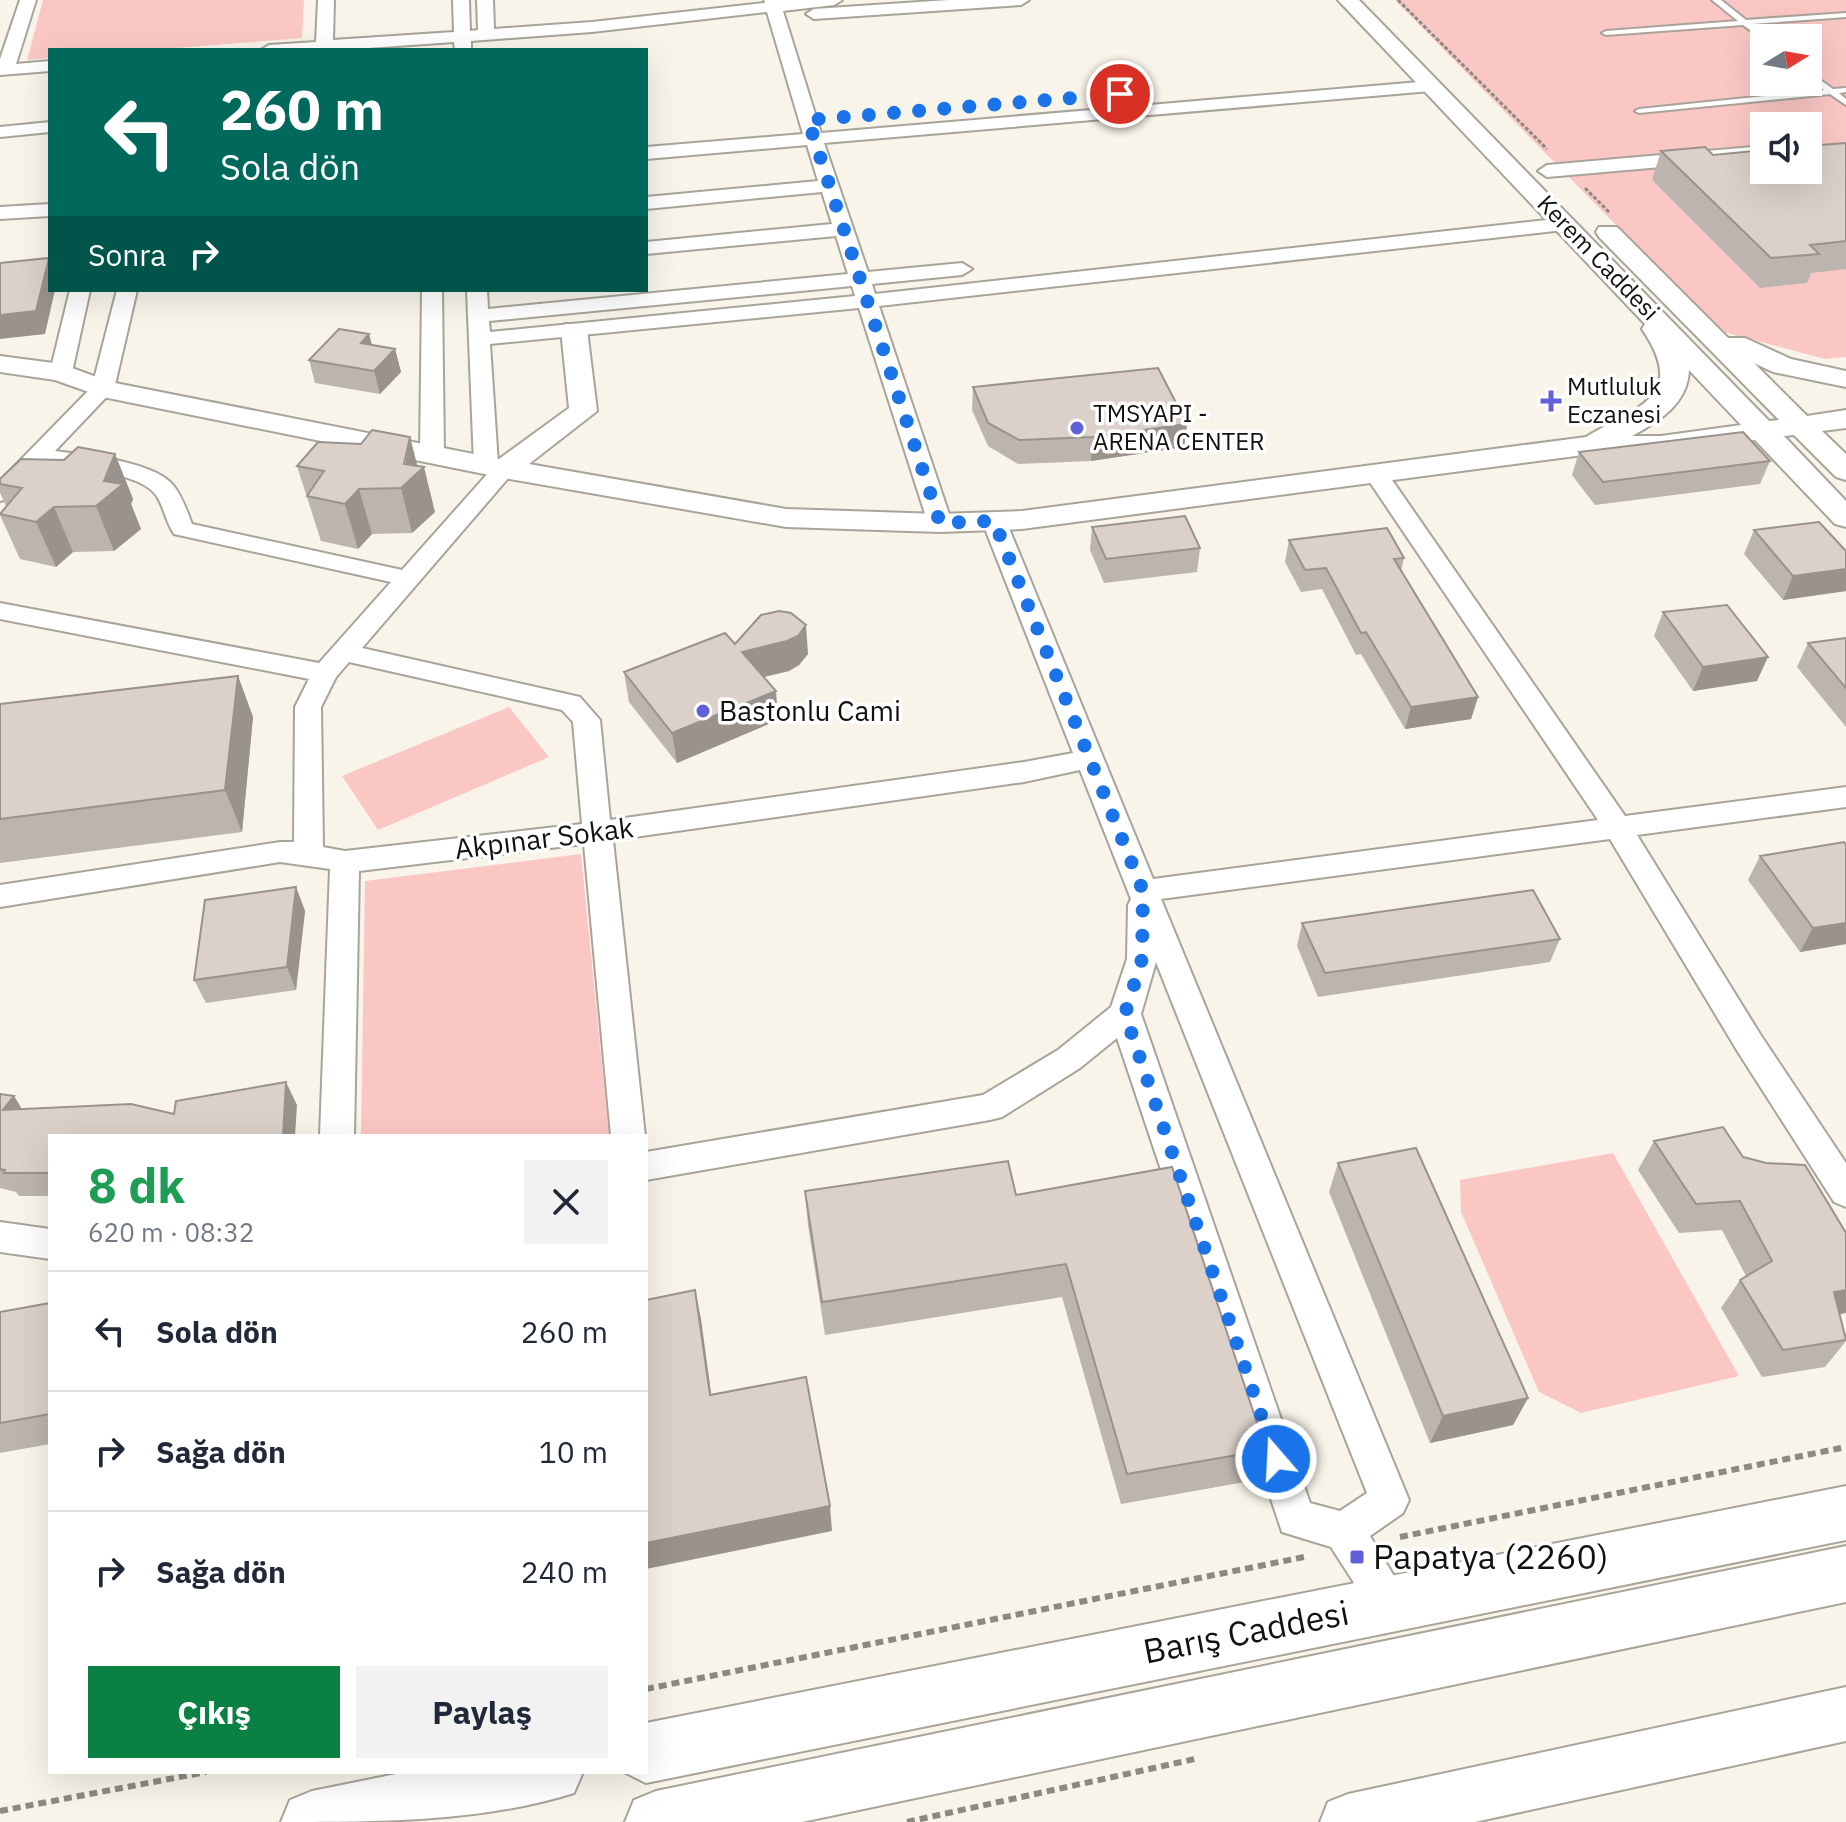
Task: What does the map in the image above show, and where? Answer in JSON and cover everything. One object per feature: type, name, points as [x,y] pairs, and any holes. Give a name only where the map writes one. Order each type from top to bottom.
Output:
[{"type":"main road","name":"Barış Caddesi","points":[[648,1753],[1846,1513]]},
{"type":"main road","points":[[656,1822],[1846,1574]]},
{"type":"main road","points":[[312,1822],[543,1774]]},
{"type":"street","points":[[28,0],[3,70],[48,66]]},
{"type":"street","points":[[324,46],[326,0]]},
{"type":"street","points":[[461,0],[462,43]]},
{"type":"street","points":[[485,0],[486,35]]},
{"type":"street","points":[[296,48],[462,43],[486,35],[592,27],[834,0]]},
{"type":"street","points":[[774,7],[1021,0]]},
{"type":"street","name":"Kerem Caddesi","points":[[1348,0],[1422,78],[1559,193]]},
{"type":"street","name":"Kerem Caddesi","points":[[1379,0],[1559,193],[1644,307],[1846,518]]},
{"type":"street","points":[[774,7],[940,523]]},
{"type":"street","points":[[1244,83],[1422,78]]},
{"type":"street","points":[[648,153],[810,124],[1422,78]]},
{"type":"street","points":[[0,132],[48,127]]},
{"type":"street","points":[[1449,216],[1750,155]]},
{"type":"street","points":[[648,203],[830,186]]},
{"type":"street","points":[[480,339],[574,330],[864,291],[1559,193]]},
{"type":"street","points":[[0,213],[48,210]]},
{"type":"street","name":"Kerem Caddesi","points":[[1601,214],[1688,312],[1846,471]]},
{"type":"street","points":[[648,248],[844,229]]},
{"type":"street","points":[[479,316],[864,291],[988,266]]},
{"type":"street","points":[[61,372],[80,292]]},
{"type":"street","points":[[0,494],[103,389],[127,292]]},
{"type":"street","points":[[432,292],[432,454]]},
{"type":"street","points":[[477,292],[495,467]]},
{"type":"street","points":[[1591,445],[1651,412],[1671,388],[1676,376],[1671,356],[1644,307]]},
{"type":"street","points":[[1688,312],[1728,340],[1765,359],[1800,371],[1846,379]]},
{"type":"street","points":[[309,854],[308,707],[334,663],[410,579],[495,467],[583,411],[574,330]]},
{"type":"street","points":[[0,364],[61,372],[103,389],[495,467],[786,518],[940,523],[994,521],[1591,445],[1661,445],[1756,421],[1793,416],[1846,399]]},
{"type":"street","points":[[1793,416],[1846,419]]},
{"type":"street","points":[[36,455],[115,468],[149,479],[164,487],[183,529],[410,579]]},
{"type":"street","points":[[1375,472],[1617,826],[1749,1043],[1846,1192]]},
{"type":"street","points":[[994,521],[1389,1500],[1349,1539]]},
{"type":"street","points":[[0,611],[571,703],[586,720],[628,1134]]},
{"type":"street","name":"Akpınar Sokak","points":[[0,896],[280,852],[309,854],[345,862],[599,832],[1024,772],[1089,759]]},
{"type":"street","points":[[1143,891],[1846,797]]},
{"type":"street","points":[[337,1134],[345,862]]},
{"type":"street","points":[[648,1166],[990,1107],[1069,1059],[1125,1014],[1142,959],[1143,891]]},
{"type":"street","points":[[1125,1014],[1296,1518],[1349,1539],[1390,1603]]},
{"type":"street","points":[[0,1237],[48,1244]]},
{"type":"street","points":[[1348,1822],[1846,1714]]},
{"type":"lane","points":[[1716,0],[1750,27]]},
{"type":"lane","points":[[1606,33],[1846,15]]},
{"type":"lane","points":[[1822,84],[1846,103]]},
{"type":"lane","points":[[1639,111],[1846,90]]},
{"type":"path","points":[[1398,0],[1559,193],[1601,214]]},
{"type":"path","points":[[648,1689],[1349,1539],[1846,1447]]},
{"type":"path","points":[[0,1811],[195,1774]]},
{"type":"shaded area","points":[[43,0],[304,0],[302,38],[176,48],[48,48],[48,58],[27,60]]},
{"type":"shaded area","points":[[1395,0],[1846,0],[1846,357],[1825,359],[1720,331]]},
{"type":"shaded area","points":[[509,707],[549,757],[378,830],[342,776]]},
{"type":"shaded area","points":[[581,854],[609,1134],[361,1134],[365,881]]},
{"type":"shaded area","points":[[1613,1153],[1739,1376],[1581,1413],[1539,1392],[1461,1212],[1460,1180]]},
{"type":"building","points":[[1846,143],[1846,241],[1810,245],[1819,254],[1771,258],[1661,151],[1705,147],[1713,155],[1750,151],[1750,184],[1822,184],[1822,145]]},
{"type":"building","points":[[48,258],[36,311],[0,315],[0,263]]},
{"type":"building","points":[[339,329],[369,334],[361,343],[395,349],[374,371],[309,360]]},
{"type":"building","points":[[1158,368],[1187,424],[1093,437],[1019,440],[988,423],[973,387]]},
{"type":"building","points":[[372,430],[410,437],[404,464],[424,467],[401,488],[359,489],[345,504],[307,496],[324,471],[297,466],[318,442],[361,444]]},
{"type":"building","points":[[1743,432],[1770,461],[1603,482],[1579,452]]},
{"type":"building","points":[[78,447],[115,454],[104,481],[123,484],[96,506],[54,507],[36,522],[0,514],[22,488],[0,484],[0,479],[21,459],[64,460]]},
{"type":"building","points":[[1185,516],[1200,548],[1106,559],[1092,527]]},
{"type":"building","points":[[1819,522],[1846,551],[1846,569],[1793,576],[1754,530]]},
{"type":"building","points":[[1387,528],[1404,558],[1394,559],[1478,697],[1411,707],[1366,632],[1361,633],[1326,568],[1305,570],[1289,540]]},
{"type":"building","points":[[1727,605],[1768,657],[1703,667],[1663,612]]},
{"type":"building","points":[[779,611],[791,613],[806,625],[798,636],[742,652],[776,691],[672,733],[624,672],[725,633],[735,644],[761,615]]},
{"type":"building","points":[[1846,638],[1846,688],[1808,643]]},
{"type":"building","points":[[238,676],[225,790],[0,819],[0,704]]},
{"type":"building","points":[[1844,842],[1846,923],[1813,928],[1760,856]]},
{"type":"building","points":[[296,887],[287,967],[194,980],[205,900]]},
{"type":"building","points":[[1533,890],[1560,939],[1325,973],[1302,923]]},
{"type":"building","points":[[286,1082],[283,1134],[48,1134],[48,1173],[4,1173],[5,1170],[0,1169],[0,1094],[14,1096],[3,1110],[131,1104],[174,1114],[176,1101]]},
{"type":"building","points":[[1723,1127],[1743,1157],[1766,1163],[1805,1165],[1846,1233],[1846,1290],[1834,1292],[1846,1340],[1783,1350],[1740,1280],[1772,1261],[1740,1201],[1696,1204],[1654,1141]]},
{"type":"building","points":[[1416,1148],[1528,1398],[1443,1416],[1338,1163]]},
{"type":"building","points":[[1008,1161],[1016,1195],[1172,1167],[1266,1450],[1127,1474],[1066,1264],[822,1302],[805,1191]]},
{"type":"building","points":[[695,1290],[710,1395],[806,1377],[830,1506],[648,1543],[648,1300]]},
{"type":"building","points":[[48,1303],[48,1414],[0,1423],[0,1312]]},
{"type":"place","name":"Mutluluk Eczanesi","points":[[1551,401]]},
{"type":"place","name":"TMSYAPI - ARENA CENTER","points":[[1077,428]]},
{"type":"place","name":"Bastonlu Cami","points":[[703,711]]},
{"type":"place","name":"Papatya (2260)","points":[[1357,1557]]},
{"type":"route","points":[[1120,94],[808,120],[940,523],[994,521],[1143,891],[1142,959],[1125,1014],[1276,1459]]}]
